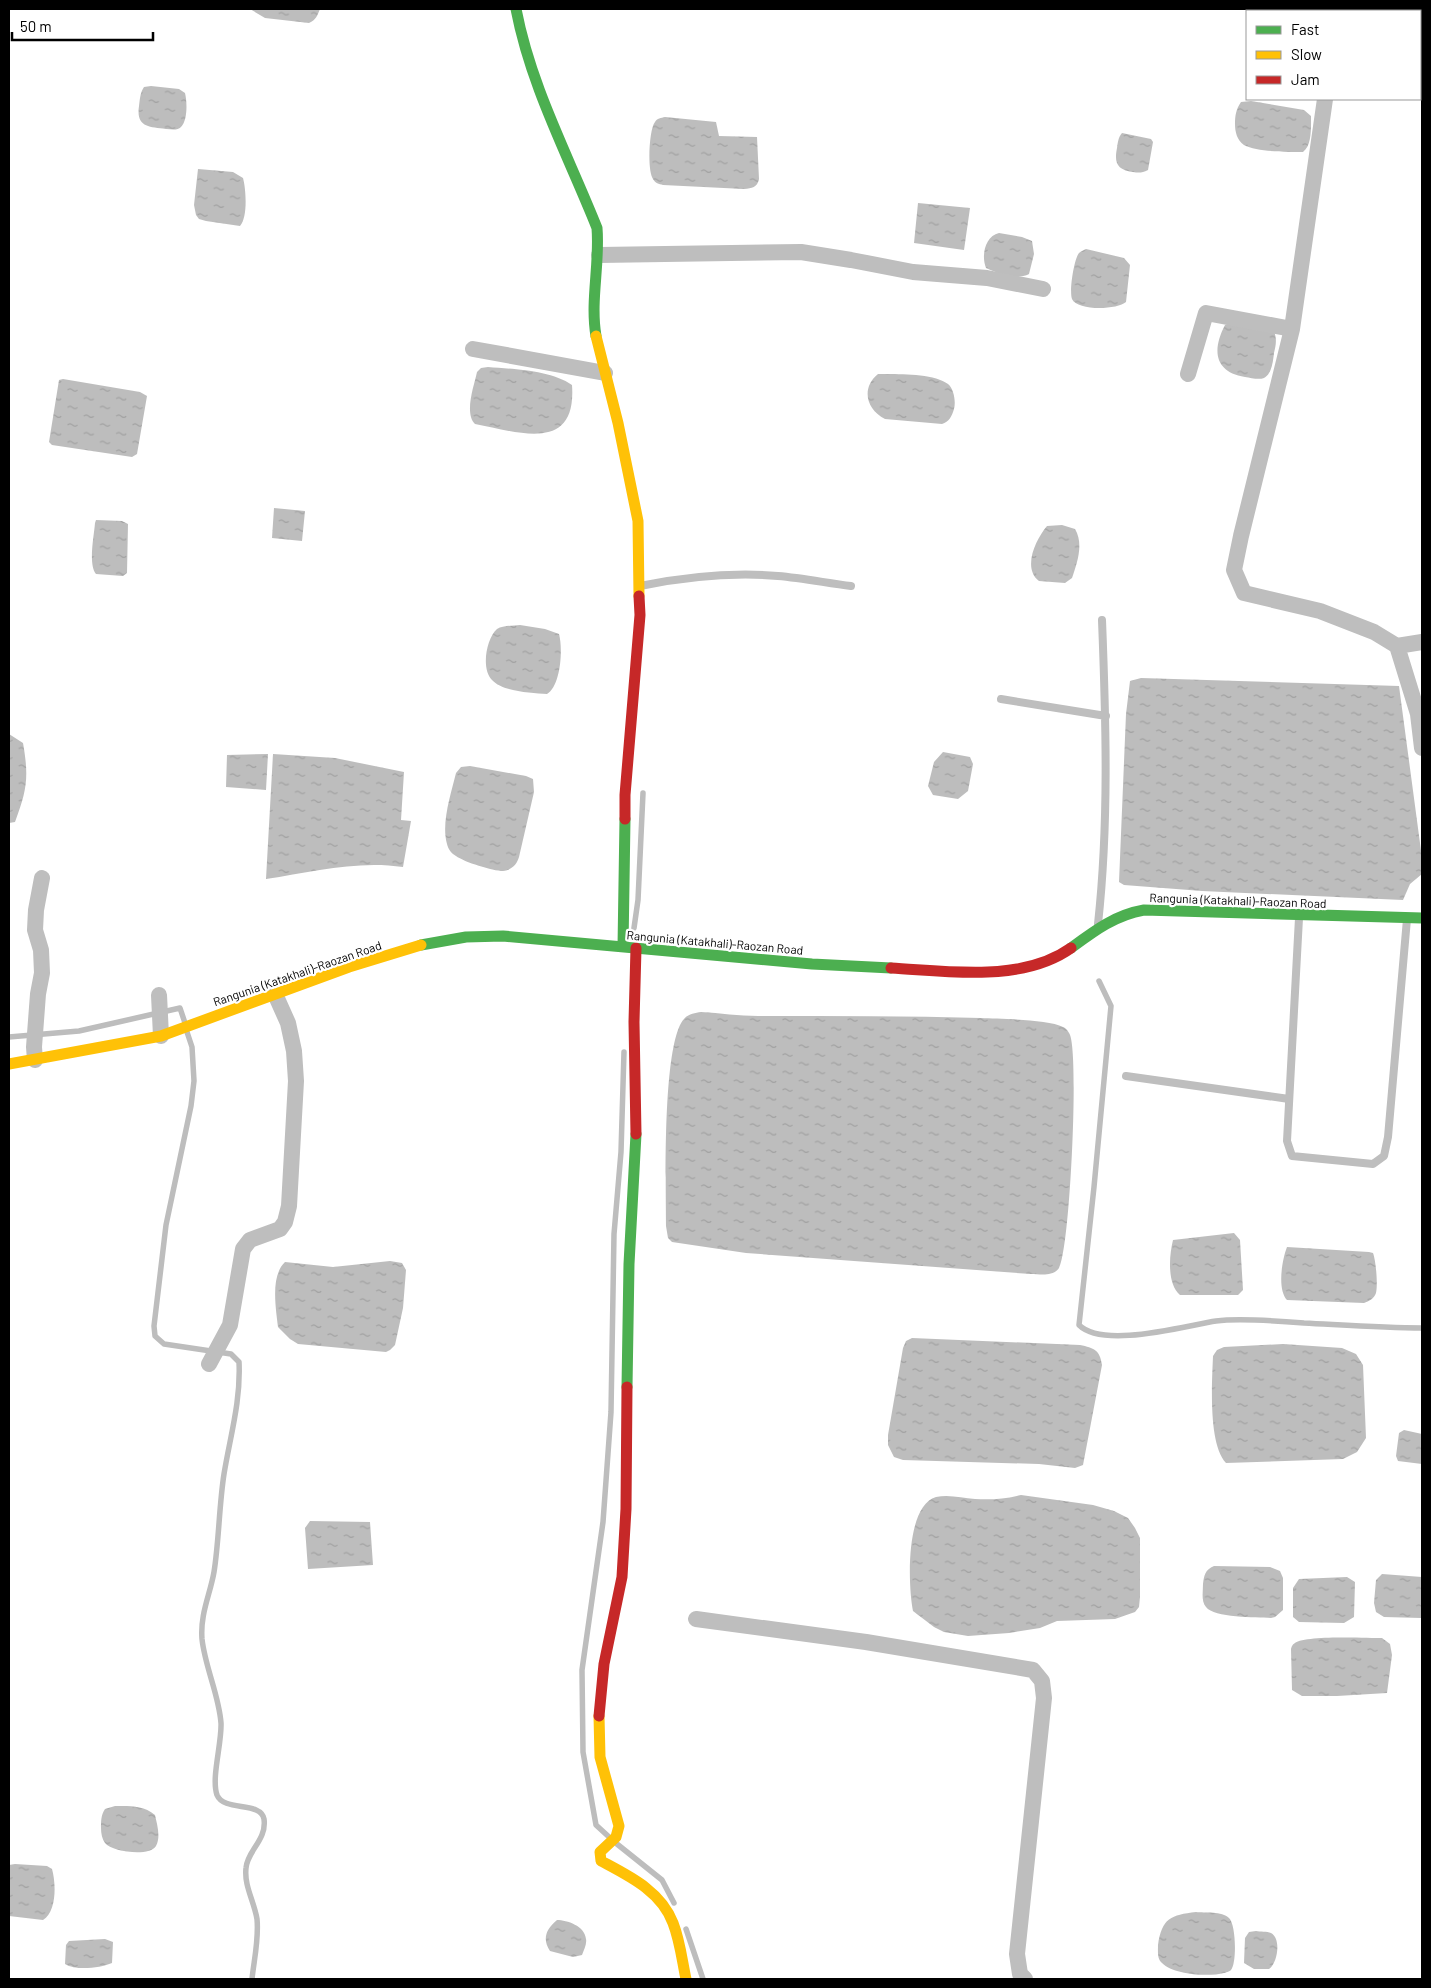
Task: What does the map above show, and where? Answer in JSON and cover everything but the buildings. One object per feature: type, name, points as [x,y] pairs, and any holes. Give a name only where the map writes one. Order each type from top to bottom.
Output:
[{"type":"street","points":[[516,9],[518,28],[530,68],[597,228],[599,256],[594,323],[618,423],[638,522],[640,615],[626,795],[623,947]]},
{"type":"street","points":[[1325,100],[1292,329],[1234,570],[1244,593],[1320,612],[1374,632],[1397,646],[1422,642]]},
{"type":"street","points":[[599,256],[801,252],[913,272],[987,278],[1043,289]]},
{"type":"street","points":[[1188,374],[1194,360],[1198,337],[1206,313],[1292,329]]},
{"type":"street","points":[[473,349],[605,373]]},
{"type":"street","points":[[1397,646],[1418,714],[1422,748]]},
{"type":"street","points":[[34,1053],[38,994],[42,973],[41,950],[35,930],[35,923],[42,878]]},
{"type":"street","name":"Rangunia (Katakhali)-Raozan Road","points":[[9,1064],[34,1053],[162,1019],[202,1021],[349,967],[425,944],[466,937],[503,936],[812,964],[956,971],[1006,971],[1040,964],[1065,952],[1098,929],[1127,913],[1144,910],[1299,916],[1422,918]]},
{"type":"street","points":[[636,948],[634,1022],[636,1143],[629,1264],[626,1509],[622,1577],[604,1664],[598,1726],[600,1757],[619,1826],[616,1837],[600,1852],[601,1861],[640,1884],[664,1904],[671,1917],[686,1979]]},
{"type":"street","points":[[209,1364],[230,1325],[244,1249],[250,1240],[280,1229],[285,1222],[290,1206],[296,1081],[294,1051],[288,1023],[275,994]]},
{"type":"street","points":[[696,1619],[866,1642],[1033,1670],[1042,1681],[1044,1698],[1016,1954],[1020,1974],[1025,1979]]},
{"type":"lane","points":[[638,587],[677,579],[707,576],[778,576],[851,586]]},
{"type":"lane","points":[[1098,929],[1102,889],[1106,761],[1102,620]]},
{"type":"lane","points":[[1001,699],[1106,716]]},
{"type":"lane","points":[[1299,916],[1287,1141],[1292,1156],[1373,1164],[1384,1156],[1388,1138],[1407,918]]},
{"type":"lane","points":[[1126,1076],[1289,1099]]},
{"type":"water","points":[[250,9],[320,9],[315,19],[309,23],[265,18]]},
{"type":"water","points":[[144,87],[179,89],[185,93],[186,115],[181,127],[174,130],[154,128],[141,122],[139,106],[141,94]]},
{"type":"water","points":[[1251,101],[1304,110],[1311,116],[1310,136],[1306,149],[1303,152],[1273,151],[1244,145],[1238,138],[1235,130],[1236,113],[1241,102]]},
{"type":"water","points":[[665,117],[716,122],[719,136],[757,137],[759,179],[757,184],[752,188],[744,189],[663,185],[656,182],[651,175],[649,159],[651,133],[655,122]]},
{"type":"water","points":[[1122,133],[1151,139],[1153,142],[1148,170],[1133,172],[1123,170],[1118,165],[1116,153],[1118,140]]},
{"type":"water","points":[[198,169],[233,172],[243,178],[245,210],[243,222],[240,226],[206,221],[199,219],[196,215],[194,205]]},
{"type":"water","points":[[918,203],[970,208],[964,250],[914,243]]},
{"type":"water","points":[[999,233],[1022,237],[1032,241],[1034,254],[1029,274],[1013,276],[986,268],[984,258],[985,247],[990,238]]},
{"type":"water","points":[[1086,249],[1124,258],[1130,265],[1126,302],[1106,308],[1081,306],[1075,303],[1071,295],[1075,262],[1079,253]]},
{"type":"water","points":[[1233,323],[1274,331],[1276,342],[1273,363],[1269,374],[1264,378],[1255,379],[1235,374],[1227,370],[1218,358],[1218,343],[1221,334],[1225,325]]},
{"type":"water","points":[[488,367],[543,373],[572,385],[571,407],[565,421],[555,430],[542,433],[509,431],[475,424],[470,413],[472,392],[477,372],[481,368]]},
{"type":"water","points":[[878,374],[904,374],[942,380],[952,389],[955,399],[955,406],[951,416],[947,422],[942,424],[885,419],[874,410],[868,398],[869,386]]},
{"type":"water","points":[[63,379],[140,392],[147,396],[137,454],[132,457],[52,445],[49,442],[59,380]]},
{"type":"water","points":[[274,508],[305,511],[302,541],[272,538]]},
{"type":"water","points":[[96,520],[122,521],[128,524],[127,573],[123,576],[96,574],[92,564],[92,550]]},
{"type":"water","points":[[1062,525],[1075,529],[1078,535],[1079,554],[1072,578],[1065,583],[1039,581],[1034,575],[1031,561],[1035,546],[1047,526]]},
{"type":"water","points":[[520,625],[545,629],[559,634],[561,648],[560,666],[552,690],[547,694],[503,687],[492,680],[489,675],[486,654],[493,634],[502,627]]},
{"type":"water","points":[[1141,678],[1399,686],[1422,858],[1422,874],[1410,884],[1403,900],[1202,891],[1124,885],[1119,882],[1126,714],[1130,681]]},
{"type":"water","points":[[9,734],[23,743],[26,783],[15,822],[9,823]]},
{"type":"water","points":[[943,752],[970,757],[973,764],[968,791],[958,799],[933,795],[928,786],[934,762]]},
{"type":"water","points":[[268,754],[266,790],[226,787],[227,755]]},
{"type":"water","points":[[273,754],[335,758],[404,772],[401,820],[411,821],[403,867],[386,865],[352,866],[266,879]]},
{"type":"water","points":[[470,766],[526,776],[533,779],[534,792],[519,857],[514,866],[509,869],[503,871],[493,870],[479,866],[465,861],[453,854],[449,849],[445,836],[445,827],[449,799],[456,773],[461,767]]},
{"type":"water","points":[[694,1013],[751,1016],[897,1016],[1011,1019],[1046,1022],[1065,1028],[1070,1035],[1073,1051],[1074,1078],[1070,1192],[1067,1227],[1059,1268],[1050,1274],[1031,1274],[746,1253],[672,1242],[668,1238],[666,1226],[666,1181],[667,1118],[672,1056],[677,1033],[684,1019]]},
{"type":"water","points":[[1234,1233],[1240,1240],[1243,1290],[1238,1295],[1180,1295],[1171,1277],[1170,1262],[1173,1240]]},
{"type":"water","points":[[1287,1247],[1373,1253],[1377,1279],[1375,1295],[1371,1300],[1364,1303],[1287,1300],[1281,1282],[1283,1259]]},
{"type":"water","points":[[390,1261],[402,1263],[406,1270],[403,1308],[395,1345],[390,1350],[386,1352],[298,1344],[278,1327],[275,1293],[277,1276],[285,1262],[333,1267]]},
{"type":"water","points":[[912,1338],[1080,1345],[1096,1350],[1102,1365],[1083,1465],[1075,1468],[1039,1464],[903,1460],[894,1457],[888,1445],[888,1435],[903,1348],[906,1341]]},
{"type":"water","points":[[1283,1344],[1342,1348],[1356,1354],[1363,1365],[1366,1438],[1357,1452],[1343,1459],[1226,1463],[1220,1454],[1216,1442],[1212,1412],[1213,1356],[1217,1350],[1224,1347]]},
{"type":"water","points":[[1404,1430],[1422,1434],[1422,1464],[1398,1461],[1396,1456],[1399,1433]]},
{"type":"water","points":[[1021,1495],[1093,1505],[1114,1511],[1128,1518],[1140,1538],[1140,1597],[1139,1607],[1135,1612],[1115,1619],[1057,1621],[1040,1628],[1009,1633],[968,1636],[944,1632],[913,1611],[910,1584],[911,1548],[919,1515],[926,1503],[941,1496],[987,1499]]},
{"type":"water","points":[[310,1521],[370,1522],[373,1565],[308,1569],[305,1528]]},
{"type":"water","points":[[1214,1566],[1270,1567],[1280,1571],[1283,1578],[1283,1610],[1271,1618],[1226,1615],[1210,1611],[1203,1602],[1203,1584],[1206,1573]]},
{"type":"water","points":[[1382,1574],[1422,1577],[1421,1618],[1384,1617],[1376,1612],[1374,1603],[1376,1580]]},
{"type":"water","points":[[1347,1577],[1355,1582],[1354,1617],[1344,1623],[1299,1622],[1293,1617],[1293,1588],[1299,1579]]},
{"type":"water","points":[[1323,1638],[1382,1638],[1390,1644],[1392,1655],[1387,1693],[1302,1696],[1292,1690],[1291,1649],[1295,1643],[1301,1640]]},
{"type":"water","points":[[115,1806],[141,1808],[155,1815],[158,1826],[156,1846],[146,1851],[131,1852],[115,1849],[105,1843],[101,1832],[102,1816],[105,1809]]},
{"type":"water","points":[[9,1865],[47,1866],[52,1869],[55,1889],[53,1904],[48,1916],[43,1920],[9,1916]]},
{"type":"water","points":[[1196,1912],[1222,1914],[1229,1918],[1231,1922],[1235,1952],[1233,1966],[1225,1973],[1192,1974],[1167,1967],[1159,1959],[1158,1945],[1165,1923],[1174,1917]]},
{"type":"water","points":[[557,1920],[566,1921],[579,1927],[585,1934],[586,1941],[582,1955],[573,1957],[550,1951],[546,1942],[546,1934]]},
{"type":"water","points":[[1249,1932],[1271,1933],[1276,1940],[1276,1957],[1269,1969],[1254,1969],[1244,1963],[1245,1938]]},
{"type":"water","points":[[105,1939],[113,1942],[112,1963],[88,1968],[75,1968],[65,1964],[66,1945],[69,1941]]},
{"type":"waterway","points":[[634,928],[638,900],[643,793]]},
{"type":"waterway","points":[[1099,981],[1111,1006],[1079,1325],[1090,1332],[1124,1336],[1165,1331],[1216,1321],[1237,1320],[1422,1328]]},
{"type":"waterway","points":[[9,1037],[79,1031],[180,1008],[185,1023]]},
{"type":"waterway","points":[[187,1032],[192,1047],[194,1081],[191,1106],[166,1225],[154,1326],[155,1336],[164,1344],[231,1354],[239,1362],[237,1405],[222,1486],[216,1560],[204,1613],[202,1639],[220,1712],[220,1740],[215,1779],[217,1795],[227,1803],[256,1810],[261,1813],[264,1819],[263,1833],[247,1862],[246,1868],[246,1881],[257,1919],[257,1942],[252,1979]]},
{"type":"waterway","points":[[608,1836],[596,1825],[583,1752],[582,1670],[603,1522],[611,1412],[614,1234],[621,1152],[624,1052]]},
{"type":"waterway","points":[[617,1844],[662,1880],[674,1903]]},
{"type":"waterway","points":[[686,1929],[703,1979]]},
{"type":"traffic: fast","points":[[516,9],[531,66],[551,120],[597,228],[598,242],[594,309],[596,336]]},
{"type":"traffic: fast","points":[[623,947],[625,819]]},
{"type":"traffic: fast","points":[[1071,948],[1114,920],[1133,912],[1144,910],[1422,918]]},
{"type":"traffic: fast","points":[[421,945],[466,937],[503,936],[812,964],[891,968]]},
{"type":"traffic: fast","points":[[627,1387],[629,1264],[636,1134]]},
{"type":"traffic: slow","points":[[596,336],[618,423],[638,521],[639,596]]},
{"type":"traffic: slow","points":[[9,1064],[161,1036],[349,967],[421,945]]},
{"type":"traffic: slow","points":[[599,1716],[600,1757],[619,1826],[616,1837],[600,1852],[601,1861],[633,1879],[661,1902],[673,1923],[686,1979]]},
{"type":"traffic: jam","points":[[625,819],[625,795],[640,615],[639,596]]},
{"type":"traffic: jam","points":[[636,948],[634,1022],[636,1134]]},
{"type":"traffic: jam","points":[[891,968],[960,972],[1008,970],[1052,959],[1071,948]]},
{"type":"traffic: jam","points":[[599,1716],[604,1664],[622,1577],[626,1509],[627,1387]]}]
